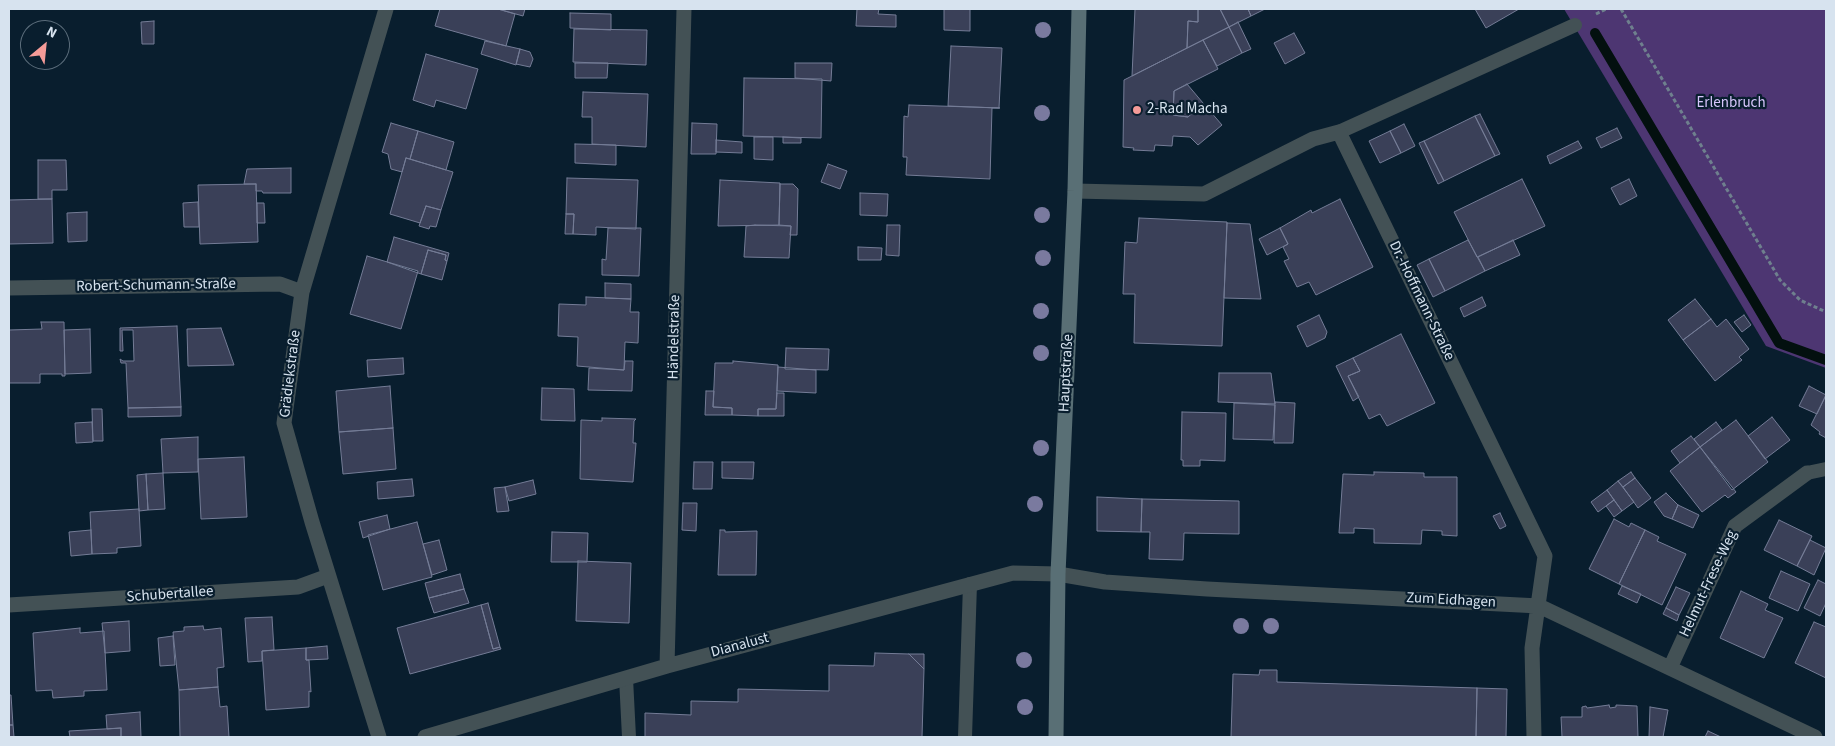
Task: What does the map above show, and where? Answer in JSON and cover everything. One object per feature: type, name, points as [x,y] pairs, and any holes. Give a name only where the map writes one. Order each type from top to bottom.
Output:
[{"type":"street","name":"Grädiekstraße","points":[[379,737],[328,576],[284,423],[302,292],[386,9]]},
{"type":"street","name":"Händelstraße","points":[[667,666],[684,9]]},
{"type":"street","name":"Hauptstraße","points":[[1056,737],[1058,574],[1075,191],[1079,9]]},
{"type":"street","points":[[1075,191],[1204,194],[1313,139],[1340,132]]},
{"type":"street","name":"Dr.-Hoffmann-Straße","points":[[1340,132],[1545,556],[1532,648],[1534,737]]},
{"type":"street","name":"Robert-Schumann-Straße","points":[[9,288],[280,284],[302,292]]},
{"type":"street","name":"Helmut-Frese-Weg","points":[[1670,668],[1735,526],[1807,473]]},
{"type":"street","name":"Dianalust","points":[[425,737],[667,666],[970,584],[1013,573],[1058,574]]},
{"type":"street","name":"Zum Eidhagen","points":[[1058,574],[1105,582],[1206,589],[1539,606],[1815,737]]},
{"type":"street","name":"Schubertallee","points":[[9,605],[298,587],[328,576]]},
{"type":"lane","points":[[1340,132],[1575,25]]},
{"type":"lane","points":[[1807,473],[1826,470]]},
{"type":"lane","points":[[965,737],[970,584]]},
{"type":"lane","points":[[626,678],[629,737]]},
{"type":"path","points":[[1621,9],[1780,280],[1800,300],[1826,312]]},
{"type":"green space","name":"Erlenbruch","points":[[1564,9],[1826,9],[1826,368],[1766,346]]},
{"type":"building","points":[[440,9],[498,9],[515,14],[506,46],[435,26]]},
{"type":"building","points":[[498,9],[525,9],[523,16]]},
{"type":"building","points":[[857,9],[879,9],[878,14],[896,15],[896,27],[856,26]]},
{"type":"building","points":[[944,9],[970,9],[970,31],[944,30]]},
{"type":"building","points":[[1135,9],[1198,9],[1198,22],[1188,21],[1187,48],[1132,76]]},
{"type":"building","points":[[1198,9],[1220,9],[1229,27],[1187,48],[1188,21],[1198,22]]},
{"type":"building","points":[[1220,9],[1248,9],[1251,16],[1229,27]]},
{"type":"building","points":[[1248,9],[1265,9],[1251,16]]},
{"type":"building","points":[[1475,9],[1519,9],[1486,28]]},
{"type":"building","points":[[570,13],[611,14],[611,30],[570,28]]},
{"type":"building","points":[[154,21],[154,44],[142,44],[141,22]]},
{"type":"building","points":[[1238,22],[1251,49],[1242,53],[1229,27]]},
{"type":"building","points":[[1229,27],[1242,53],[1217,66],[1203,40]]},
{"type":"building","points":[[574,29],[647,30],[646,65],[573,62]]},
{"type":"building","points":[[1294,33],[1305,53],[1285,64],[1274,43]]},
{"type":"building","points":[[1203,40],[1218,69],[1174,91],[1173,115],[1188,117],[1203,103],[1222,125],[1198,145],[1190,137],[1173,136],[1172,146],[1155,145],[1154,151],[1133,150],[1134,148],[1123,147],[1124,80]]},
{"type":"building","points":[[485,41],[520,49],[516,65],[481,54]]},
{"type":"building","points":[[951,46],[1002,48],[999,108],[948,106]]},
{"type":"building","points":[[520,49],[530,52],[533,59],[530,67],[516,64]]},
{"type":"building","points":[[426,54],[478,69],[466,109],[436,100],[434,107],[413,100]]},
{"type":"building","points":[[575,63],[608,63],[607,78],[575,78]]},
{"type":"building","points":[[795,63],[832,63],[831,81],[795,78]]},
{"type":"building","points":[[744,78],[822,79],[821,138],[743,136]]},
{"type":"building","points":[[1187,84],[1203,103],[1188,117],[1173,115],[1174,91]]},
{"type":"building","points":[[583,92],[648,94],[646,147],[592,144],[592,117],[582,117]]},
{"type":"building","points":[[909,105],[1000,108],[992,108],[990,179],[906,175],[907,157],[903,157],[904,116],[908,117]]},
{"type":"building","points":[[1480,114],[1500,154],[1495,156],[1475,116]]},
{"type":"building","points":[[1475,116],[1495,156],[1444,181],[1424,141]]},
{"type":"building","points":[[391,123],[418,131],[410,159],[406,158],[402,172],[391,169],[388,154],[382,152]]},
{"type":"building","points":[[692,123],[717,124],[716,154],[691,154]]},
{"type":"building","points":[[1404,124],[1415,146],[1401,153],[1390,131]]},
{"type":"building","points":[[1617,128],[1622,138],[1601,148],[1596,138]]},
{"type":"building","points":[[418,131],[454,142],[446,170],[410,159]]},
{"type":"building","points":[[1390,131],[1401,153],[1380,163],[1369,141]]},
{"type":"building","points":[[754,137],[773,137],[773,160],[754,159]]},
{"type":"building","points":[[783,137],[801,138],[801,143],[783,143]]},
{"type":"building","points":[[716,140],[742,142],[742,153],[716,152]]},
{"type":"building","points":[[1424,141],[1444,181],[1438,184],[1419,143]]},
{"type":"building","points":[[1578,141],[1582,148],[1550,164],[1547,156]]},
{"type":"building","points":[[575,144],[616,145],[616,165],[575,163]]},
{"type":"building","points":[[406,158],[453,172],[441,210],[426,206],[420,223],[390,214]]},
{"type":"building","points":[[38,160],[66,160],[67,190],[52,190],[52,199],[38,199]]},
{"type":"building","points":[[828,164],[847,171],[840,189],[821,182]]},
{"type":"building","points":[[291,168],[291,193],[263,193],[262,191],[256,191],[256,184],[244,184],[247,169]]},
{"type":"building","points":[[567,178],[638,180],[636,229],[596,227],[596,235],[573,234],[574,214],[566,214]]},
{"type":"building","points":[[1522,179],[1545,226],[1477,257],[1454,212]]},
{"type":"building","points":[[1629,179],[1637,196],[1620,205],[1611,188]]},
{"type":"building","points":[[720,180],[780,183],[779,225],[718,226]]},
{"type":"building","points":[[256,184],[258,242],[200,244],[198,185]]},
{"type":"building","points":[[780,184],[793,184],[798,189],[797,235],[790,235],[791,226],[779,225]]},
{"type":"building","points":[[860,193],[888,194],[887,216],[860,215]]},
{"type":"building","points":[[52,199],[53,243],[9,244],[9,200]]},
{"type":"building","points":[[1340,199],[1373,267],[1316,295],[1309,282],[1297,287],[1284,261],[1289,259],[1283,247],[1288,244],[1280,228],[1311,210],[1312,213]]},
{"type":"building","points":[[198,202],[199,227],[184,227],[183,203]]},
{"type":"building","points":[[257,203],[264,203],[265,223],[257,223]]},
{"type":"building","points":[[426,206],[441,210],[436,227],[430,226],[429,229],[419,226]]},
{"type":"building","points":[[87,212],[87,241],[68,242],[67,213]]},
{"type":"building","points":[[566,214],[574,214],[573,234],[565,234]]},
{"type":"building","points":[[1139,218],[1227,222],[1222,346],[1134,343],[1135,294],[1123,294],[1125,242],[1137,243]]},
{"type":"building","points":[[1227,223],[1250,224],[1261,299],[1224,298]]},
{"type":"building","points":[[887,225],[900,225],[899,256],[886,255]]},
{"type":"building","points":[[746,226],[791,226],[789,258],[744,257]]},
{"type":"building","points":[[608,228],[641,228],[639,276],[602,275],[602,259],[606,260]]},
{"type":"building","points":[[1280,228],[1288,244],[1267,255],[1259,239]]},
{"type":"building","points":[[394,237],[449,253],[447,261],[445,260],[446,255],[428,250],[421,274],[387,262]]},
{"type":"building","points":[[1468,240],[1485,271],[1445,291],[1429,259]]},
{"type":"building","points":[[1513,240],[1520,255],[1485,271],[1478,257]]},
{"type":"building","points":[[858,247],[882,248],[881,260],[858,260]]},
{"type":"building","points":[[428,250],[446,255],[445,260],[447,261],[442,280],[421,274]]},
{"type":"building","points":[[367,256],[418,271],[401,329],[350,314]]},
{"type":"building","points":[[1429,259],[1445,291],[1433,297],[1417,265]]},
{"type":"building","points":[[605,283],[631,284],[631,299],[605,298]]},
{"type":"building","points":[[586,297],[631,299],[630,312],[639,312],[638,343],[625,342],[624,370],[577,366],[578,337],[558,336],[559,304],[586,305]]},
{"type":"building","points":[[1482,297],[1486,306],[1464,317],[1460,308]]},
{"type":"building","points":[[1695,299],[1711,319],[1683,340],[1668,320]]},
{"type":"building","points":[[1319,315],[1327,332],[1325,338],[1307,347],[1297,326]]},
{"type":"building","points":[[1744,315],[1751,325],[1742,332],[1734,322]]},
{"type":"building","points":[[1711,319],[1717,327],[1726,319],[1749,349],[1739,357],[1742,360],[1715,381],[1683,340]]},
{"type":"building","points":[[41,322],[64,322],[65,376],[62,376],[62,374],[40,374],[40,383],[9,383],[9,330],[42,329]]},
{"type":"building","points":[[177,326],[181,407],[128,408],[126,363],[121,363],[120,359],[123,361],[134,361],[133,330],[122,330],[123,351],[120,351],[120,328]]},
{"type":"building","points":[[221,328],[234,365],[188,366],[187,329]]},
{"type":"building","points":[[90,329],[91,373],[65,374],[64,330]]},
{"type":"building","points":[[1401,334],[1435,403],[1387,426],[1380,414],[1369,419],[1348,376],[1360,371],[1353,358]]},
{"type":"building","points":[[786,348],[829,349],[828,370],[785,369]]},
{"type":"building","points":[[403,358],[404,374],[368,377],[367,360]]},
{"type":"building","points":[[1353,358],[1360,371],[1348,376],[1359,397],[1353,401],[1336,366]]},
{"type":"building","points":[[625,361],[633,361],[632,391],[588,390],[589,368],[624,370]]},
{"type":"building","points":[[733,361],[778,365],[776,409],[758,409],[758,416],[732,415],[732,408],[713,407],[715,363],[733,363]]},
{"type":"building","points":[[778,367],[816,370],[816,393],[777,391]]},
{"type":"building","points":[[1219,373],[1271,373],[1275,404],[1218,402]]},
{"type":"building","points":[[390,386],[393,428],[339,432],[336,391]]},
{"type":"building","points":[[1809,386],[1826,395],[1817,414],[1799,406]]},
{"type":"building","points":[[542,388],[574,389],[575,421],[541,420]]},
{"type":"building","points":[[706,391],[714,391],[713,407],[732,408],[732,415],[705,415]]},
{"type":"building","points":[[777,393],[784,393],[784,416],[758,416],[758,409],[776,409]]},
{"type":"building","points":[[1826,395],[1826,438],[1819,434],[1820,432],[1811,425]]},
{"type":"building","points":[[1275,402],[1295,403],[1293,443],[1274,443]]},
{"type":"building","points":[[1234,403],[1275,405],[1273,440],[1233,439]]},
{"type":"building","points":[[181,407],[181,416],[128,417],[128,408]]},
{"type":"building","points":[[92,409],[102,409],[103,441],[93,441]]},
{"type":"building","points":[[1182,412],[1226,413],[1225,461],[1200,460],[1200,466],[1183,466],[1183,460],[1181,460]]},
{"type":"building","points":[[1772,417],[1790,440],[1765,459],[1748,436]]},
{"type":"building","points":[[602,418],[636,419],[634,421],[633,443],[636,443],[633,482],[580,479],[581,420],[602,421]]},
{"type":"building","points":[[1736,420],[1768,462],[1732,490],[1700,447]]},
{"type":"building","points":[[92,422],[93,442],[76,443],[75,423]]},
{"type":"building","points":[[1716,422],[1722,430],[1700,447],[1694,439]]},
{"type":"building","points":[[393,428],[396,469],[343,474],[339,432]]},
{"type":"building","points":[[1691,436],[1700,447],[1680,463],[1671,451]]},
{"type":"building","points":[[198,437],[198,472],[163,473],[161,439]]},
{"type":"building","points":[[1700,447],[1736,492],[1728,498],[1725,495],[1702,512],[1670,471]]},
{"type":"building","points":[[244,457],[247,517],[201,519],[198,459]]},
{"type":"building","points":[[694,462],[713,462],[712,489],[693,489]]},
{"type":"building","points":[[722,462],[754,462],[753,479],[722,478]]},
{"type":"building","points":[[1374,472],[1424,473],[1424,477],[1457,477],[1457,536],[1442,535],[1442,531],[1422,530],[1421,544],[1374,543],[1374,529],[1354,528],[1354,533],[1339,533],[1343,474],[1374,475]]},
{"type":"building","points":[[1631,472],[1635,478],[1623,487],[1618,481]]},
{"type":"building","points":[[163,473],[165,509],[148,510],[146,474]]},
{"type":"building","points":[[146,474],[148,510],[139,511],[137,475]]},
{"type":"building","points":[[1635,478],[1651,498],[1638,508],[1623,487]]},
{"type":"building","points":[[412,479],[414,496],[378,499],[377,482]]},
{"type":"building","points":[[533,480],[536,494],[509,501],[505,487]]},
{"type":"building","points":[[1618,481],[1634,502],[1622,511],[1607,490]]},
{"type":"building","points":[[505,487],[509,511],[497,512],[494,488]]},
{"type":"building","points":[[1607,490],[1614,500],[1598,512],[1591,502]]},
{"type":"building","points":[[1666,493],[1678,505],[1672,519],[1664,516],[1654,502]]},
{"type":"building","points":[[1097,497],[1142,499],[1141,532],[1097,531]]},
{"type":"building","points":[[1142,499],[1239,501],[1239,534],[1184,533],[1183,560],[1149,559],[1150,532],[1141,532]]},
{"type":"building","points":[[1614,500],[1622,511],[1614,517],[1606,506]]},
{"type":"building","points":[[683,503],[697,503],[696,531],[682,530]]},
{"type":"building","points":[[1678,505],[1699,515],[1693,528],[1672,519]]},
{"type":"building","points":[[139,509],[141,546],[117,548],[117,553],[92,554],[90,512]]},
{"type":"building","points":[[1500,513],[1506,526],[1500,529],[1493,516]]},
{"type":"building","points":[[387,515],[390,529],[363,538],[359,522]]},
{"type":"building","points":[[1614,519],[1629,527],[1631,523],[1645,530],[1619,584],[1589,569]]},
{"type":"building","points":[[1779,520],[1812,536],[1797,566],[1764,550]]},
{"type":"building","points":[[417,522],[432,577],[383,590],[368,535]]},
{"type":"building","points":[[91,530],[92,554],[71,556],[69,532]]},
{"type":"building","points":[[720,530],[725,530],[725,532],[757,531],[756,575],[718,575]]},
{"type":"building","points":[[1645,530],[1659,537],[1657,541],[1686,554],[1662,605],[1619,584]]},
{"type":"building","points":[[552,532],[588,533],[587,562],[551,562]]},
{"type":"building","points":[[439,540],[447,570],[432,575],[423,544]]},
{"type":"building","points":[[1810,540],[1826,548],[1814,575],[1797,566]]},
{"type":"building","points":[[578,561],[631,563],[629,623],[576,621]]},
{"type":"building","points":[[1781,571],[1810,584],[1798,611],[1769,598]]},
{"type":"building","points":[[460,574],[464,589],[429,598],[425,583]]},
{"type":"building","points":[[1818,580],[1826,584],[1826,603],[1820,616],[1804,608]]},
{"type":"building","points":[[1622,586],[1641,594],[1637,603],[1618,594]]},
{"type":"building","points":[[1676,587],[1690,593],[1679,615],[1666,608]]},
{"type":"building","points":[[464,589],[469,603],[434,613],[429,598]]},
{"type":"building","points":[[1741,591],[1768,604],[1765,610],[1783,618],[1764,658],[1720,638]]},
{"type":"building","points":[[488,603],[500,647],[493,649],[481,605]]},
{"type":"building","points":[[481,605],[493,649],[500,647],[501,649],[410,674],[397,628]]},
{"type":"building","points":[[1666,608],[1679,615],[1677,621],[1663,614]]},
{"type":"building","points":[[272,617],[274,650],[262,651],[262,661],[248,662],[245,618]]},
{"type":"building","points":[[129,621],[130,651],[105,653],[102,623]]},
{"type":"building","points":[[1814,622],[1826,627],[1826,678],[1795,663]]},
{"type":"building","points":[[203,626],[204,630],[221,628],[224,667],[217,668],[218,687],[179,690],[173,632],[184,631],[184,627]]},
{"type":"building","points":[[80,628],[80,633],[104,631],[107,690],[84,691],[84,696],[53,698],[52,690],[36,691],[33,633]]},
{"type":"building","points":[[173,636],[175,665],[160,666],[158,638]]},
{"type":"building","points":[[327,646],[328,659],[306,660],[306,648]]},
{"type":"building","points":[[306,648],[306,660],[309,660],[311,692],[309,691],[309,707],[266,710],[262,651]]},
{"type":"building","points":[[875,653],[909,654],[924,669],[922,737],[645,737],[645,713],[691,715],[691,701],[738,702],[738,689],[829,691],[829,665],[874,666]]},
{"type":"building","points":[[909,654],[924,654],[924,669]]},
{"type":"building","points":[[1260,670],[1277,670],[1277,682],[1477,688],[1476,737],[1231,737],[1233,674],[1259,675]]},
{"type":"building","points":[[218,687],[220,707],[227,706],[229,737],[180,737],[179,690]]},
{"type":"building","points":[[1477,688],[1507,689],[1506,737],[1476,737]]},
{"type":"building","points":[[9,695],[11,695],[13,725],[9,725]]},
{"type":"building","points":[[1609,705],[1610,708],[1616,707],[1616,705],[1637,706],[1638,737],[1562,737],[1561,717],[1582,717],[1582,707]]},
{"type":"building","points":[[1650,707],[1668,710],[1663,737],[1649,737]]},
{"type":"building","points":[[140,712],[141,737],[121,737],[121,728],[107,729],[106,715]]},
{"type":"building","points":[[9,725],[13,725],[14,737],[9,737]]},
{"type":"building","points":[[121,728],[121,737],[70,737],[69,731]]},
{"type":"building","points":[[1708,731],[1721,737],[1705,737]]},
{"type":"waterway","points":[[1595,33],[1779,343],[1826,360]]},
{"type":"place","name":"2-Rad Macha","points":[[1137,110]]}]
